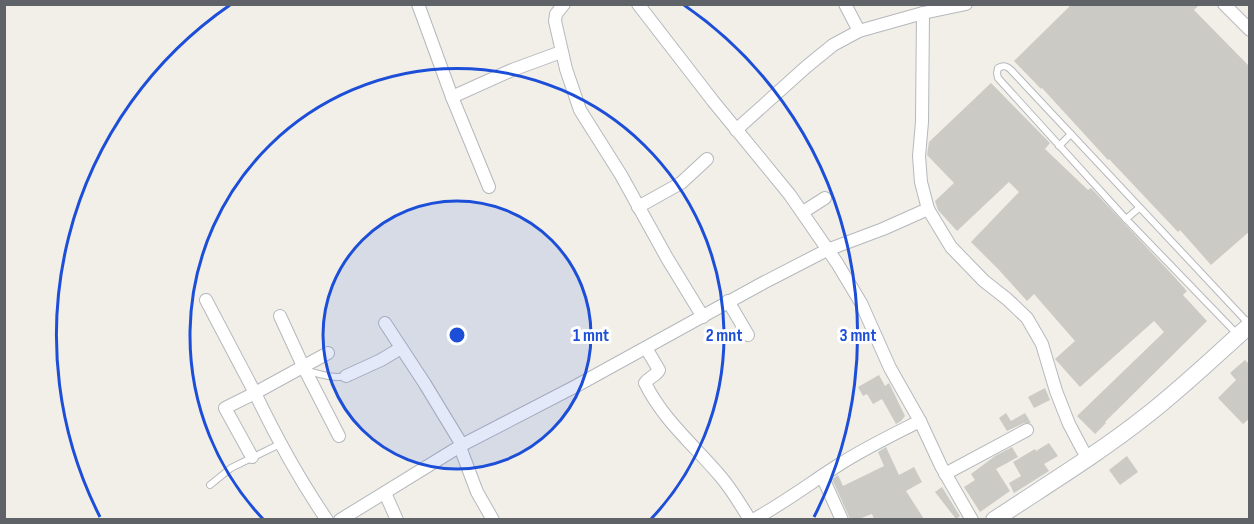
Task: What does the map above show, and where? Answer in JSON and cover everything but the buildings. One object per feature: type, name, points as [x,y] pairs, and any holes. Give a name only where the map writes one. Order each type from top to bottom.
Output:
[{"type":"main road","points":[[994,519],[1087,458],[1164,402],[1244,330]]},
{"type":"street","points":[[418,4],[452,97],[489,187]]},
{"type":"street","points":[[564,4],[554,18],[561,52],[580,110],[621,175],[703,317]]},
{"type":"street","points":[[638,4],[803,212],[861,303],[890,368],[920,421],[945,474],[972,519]]},
{"type":"street","points":[[845,4],[859,31]]},
{"type":"street","points":[[1224,4],[1250,30]]},
{"type":"street","points":[[736,130],[833,45],[859,31],[959,5]]},
{"type":"street","points":[[923,13],[922,122],[919,156],[921,182],[928,209],[951,247],[984,281],[1027,318],[1042,344],[1069,424],[1087,458]]},
{"type":"street","points":[[452,97],[512,70],[561,52]]},
{"type":"street","points":[[638,207],[681,183],[707,159]]},
{"type":"street","points":[[803,212],[825,198]]},
{"type":"street","points":[[340,519],[461,446],[646,348],[728,301],[827,250],[928,209]]},
{"type":"street","points":[[206,300],[280,444],[306,489],[327,519]]},
{"type":"street","points":[[728,301],[748,335]]},
{"type":"street","points":[[280,316],[339,436]]},
{"type":"street","points":[[385,323],[461,446],[477,492],[493,519]]},
{"type":"street","points":[[346,376],[401,348]]},
{"type":"street","points":[[646,348],[659,370],[645,383],[660,408],[722,478],[752,519],[767,512],[869,447],[920,421]]},
{"type":"street","points":[[252,457],[223,410],[305,369],[328,353]]},
{"type":"street","points":[[945,474],[1027,430]]},
{"type":"street","points":[[822,476],[842,519]]},
{"type":"street","points":[[385,493],[397,519]]},
{"type":"lane","points":[[1003,66],[1011,70],[1139,208],[1244,330],[1126,219],[998,78],[998,68],[1003,66]]},
{"type":"lane","points":[[1059,146],[1071,134]]},
{"type":"lane","points":[[1126,219],[1139,208]]},
{"type":"lane","points":[[305,369],[331,377],[346,376]]},
{"type":"lane","points":[[210,485],[231,468],[280,444]]}]
